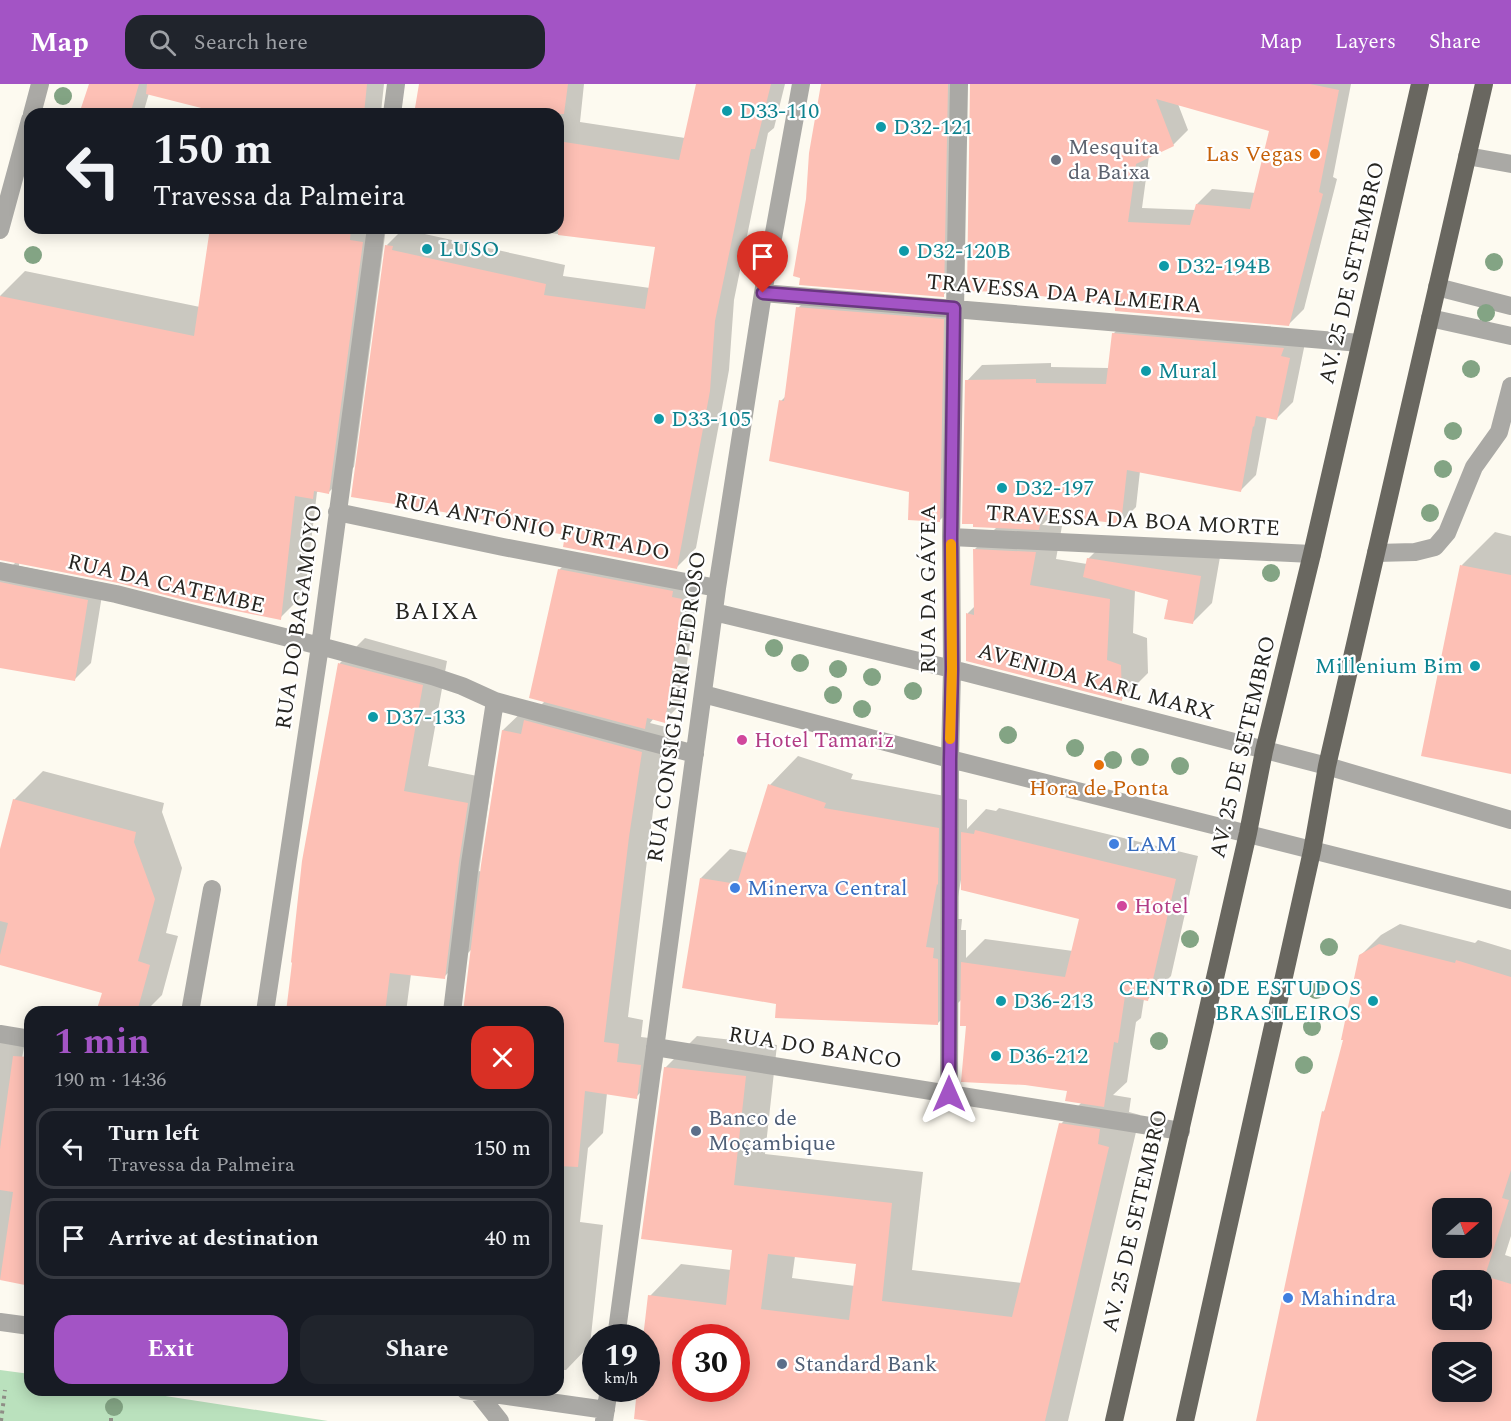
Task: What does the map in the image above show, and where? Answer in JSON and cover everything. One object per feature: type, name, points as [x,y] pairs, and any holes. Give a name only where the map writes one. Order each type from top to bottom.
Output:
[{"type":"main road","name":"AV. 25 DE SETEMBRO","points":[[1114,1421],[1248,833],[1264,751],[1312,554],[1420,84]]},
{"type":"main road","points":[[1185,1421],[1312,851],[1327,766],[1484,84]]},
{"type":"street","points":[[34,108],[40,84]]},
{"type":"street","points":[[393,108],[396,84]]},
{"type":"street","name":"RUA CONSIGLIERI PEDROSO","points":[[618,1324],[717,588],[763,293],[801,84]]},
{"type":"street","name":"RUA DA GÁVEA","points":[[949,1094],[951,537],[959,84]]},
{"type":"street","points":[[0,230],[24,142]]},
{"type":"street","points":[[1467,156],[1511,164]]},
{"type":"street","name":"RUA DO BAGAMOYO","points":[[266,1006],[320,646],[375,234]]},
{"type":"street","points":[[1437,287],[1511,306]]},
{"type":"street","name":"TRAVESSA DA PALMEIRA","points":[[763,293],[1360,343]]},
{"type":"street","points":[[1430,318],[1511,336]]},
{"type":"street","points":[[1376,553],[1415,552],[1435,547],[1447,533],[1473,468],[1499,432],[1511,387]]},
{"type":"street","name":"RUA ANTÓNIO FURTADO","points":[[338,512],[503,547],[717,588]]},
{"type":"street","name":"TRAVESSA DA BOA MORTE","points":[[951,537],[1312,554]]},
{"type":"street","name":"RUA DA CATEMBE","points":[[0,571],[116,594],[320,646],[432,676],[495,701],[695,754]]},
{"type":"street","name":"AVENIDA KARL MARX","points":[[714,612],[952,669],[1327,766],[1511,820]]},
{"type":"street","points":[[703,694],[950,759],[1511,900]]},
{"type":"street","points":[[453,1006],[470,863],[495,701]]},
{"type":"street","points":[[191,1006],[212,889]]},
{"type":"street","points":[[0,1034],[24,1038]]},
{"type":"street","name":"RUA DO BANCO","points":[[655,1047],[1180,1131]]},
{"type":"street","points":[[0,1322],[24,1325]]},
{"type":"street","points":[[476,1396],[500,1421]]},
{"type":"street","points":[[498,1396],[605,1416]]},
{"type":"path","points":[[1,1421],[5,1390]]},
{"type":"green space","points":[[0,1370],[24,1373],[24,1396],[166,1396],[328,1421],[0,1421]]},
{"type":"building","points":[[89,84],[139,84],[132,108],[81,108]]},
{"type":"building","points":[[147,84],[367,84],[365,108],[201,108],[146,94]]},
{"type":"building","points":[[419,84],[568,84],[564,114],[564,108],[415,108]]},
{"type":"building","points":[[696,84],[771,84],[755,149],[751,149],[715,321],[710,391],[677,569],[563,547],[565,535],[351,497],[385,245],[393,246],[392,250],[546,284],[544,295],[645,309],[655,247],[558,235],[564,234],[564,142],[679,160]]},
{"type":"building","points":[[821,84],[948,84],[944,297],[799,285],[800,278],[793,276],[806,199],[809,153]]},
{"type":"building","points":[[970,84],[1310,84],[1339,90],[1319,192],[1323,194],[1289,326],[1115,311],[1115,305],[1008,292],[967,291]],"holes":[[[1156,99],[1269,131],[1250,209],[1196,204],[1190,225],[1128,222],[1136,164],[1174,146]]]},
{"type":"building","points":[[209,234],[350,234],[350,240],[363,242],[329,494],[314,491],[313,499],[295,496],[281,620],[192,602],[118,583],[0,560],[0,296],[194,336]]},
{"type":"building","points":[[796,307],[944,319],[940,522],[908,520],[909,492],[769,461],[779,400],[784,401]]},
{"type":"building","points":[[1112,333],[1284,348],[1281,356],[1290,358],[1277,420],[1256,416],[1241,492],[1127,470],[1121,524],[1042,514],[1039,530],[973,527],[973,524],[962,524],[965,380],[1036,379],[1036,383],[1106,384]]},
{"type":"building","points":[[973,549],[1036,552],[1030,585],[1110,599],[1107,660],[1121,665],[1122,701],[966,661],[966,613],[974,615]]},
{"type":"building","points":[[1087,558],[1201,576],[1193,624],[1164,619],[1168,600],[1083,577]]},
{"type":"building","name":"Millenium Bim","points":[[1460,565],[1511,575],[1511,774],[1421,756]]},
{"type":"building","points":[[558,569],[673,591],[672,597],[682,599],[665,723],[647,718],[645,729],[529,698]]},
{"type":"building","points":[[0,582],[88,600],[75,681],[0,668]]},
{"type":"building","points":[[338,663],[423,685],[404,791],[468,803],[445,979],[390,973],[386,1006],[287,1006],[302,861]]},
{"type":"building","points":[[524,720],[642,752],[629,837],[604,1042],[619,1044],[617,1062],[641,1065],[637,1099],[585,1091],[578,1167],[564,1166],[564,1006],[464,1006],[481,865],[502,730],[521,734]]},
{"type":"building","points":[[768,784],[826,803],[824,808],[939,828],[938,885],[926,947],[934,948],[933,958],[938,959],[938,1025],[775,1018],[776,1004],[682,988],[700,878],[737,884]]},
{"type":"building","points":[[13,799],[136,832],[134,842],[155,899],[138,961],[150,965],[139,1006],[98,1006],[102,993],[0,965],[0,955],[8,923],[0,921],[0,849]]},
{"type":"building","points":[[975,830],[1176,879],[1148,1001],[1125,996],[1118,1043],[1114,1042],[1104,1107],[1065,1101],[1067,1091],[1025,1085],[961,1082],[966,1026],[960,1026],[961,962],[1065,977],[1079,919],[961,890],[961,832],[974,834]]},
{"type":"building","points":[[1379,944],[1455,963],[1456,960],[1511,977],[1511,1170],[1502,1198],[1509,1200],[1492,1254],[1492,1198],[1432,1198],[1432,1258],[1491,1258],[1487,1270],[1432,1270],[1432,1330],[1492,1330],[1492,1278],[1511,1284],[1511,1421],[1256,1421],[1322,1111],[1324,1112],[1343,1040],[1341,1040],[1359,955]]},
{"type":"building","points":[[13,1056],[24,1057],[24,1285],[0,1280],[13,1192],[0,1190],[0,1149]]},
{"type":"building","points":[[664,1067],[746,1076],[734,1185],[892,1203],[882,1301],[1012,1317],[1059,1123],[1100,1129],[1098,1144],[1109,1147],[1045,1421],[649,1421],[634,1419],[636,1402],[660,1402],[660,1324],[645,1324],[648,1295],[726,1305],[732,1250],[641,1239]],"holes":[[[768,1254],[856,1264],[849,1320],[761,1309]]]},
{"type":"slow traffic","points":[[950,739],[951,544]]},
{"type":"place","name":"D33-110","points":[[727,111]]},
{"type":"place","name":"D32-121","points":[[881,127]]},
{"type":"place","name":"Las Vegas","points":[[1315,154]]},
{"type":"place","name":"Mesquita da Baixa","points":[[1056,160]]},
{"type":"place","name":"LUSO","points":[[427,249]]},
{"type":"place","name":"D32-120B","points":[[904,251]]},
{"type":"place","name":"D32-194B","points":[[1164,266]]},
{"type":"place","name":"Mural","points":[[1146,371]]},
{"type":"place","name":"D33-105","points":[[659,419]]},
{"type":"place","name":"D32-197","points":[[1002,488]]},
{"type":"place","name":"Millenium Bim","points":[[1475,666]]},
{"type":"place","name":"D37-133","points":[[373,717]]},
{"type":"place","name":"Hotel Tamariz","points":[[742,740]]},
{"type":"place","name":"Hora de Ponta","points":[[1099,765]]},
{"type":"place","name":"LAM","points":[[1114,844]]},
{"type":"place","name":"Minerva Central","points":[[735,888]]},
{"type":"place","name":"Hotel","points":[[1122,906]]},
{"type":"place","name":"D36-213","points":[[1001,1001]]},
{"type":"place","name":"CENTRO DE ESTUDOS BRASILEIROS","points":[[1373,1001]]},
{"type":"place","name":"D36-212","points":[[996,1056]]},
{"type":"place","name":"Banco de Moçambique","points":[[696,1131]]},
{"type":"place","name":"Mahindra","points":[[1288,1298]]},
{"type":"place","name":"Standard Bank","points":[[782,1364]]},
{"type":"district","name":"BAIXA","points":[[437,612]]},
{"type":"route","points":[[763,293],[954,308],[949,1094]]}]
